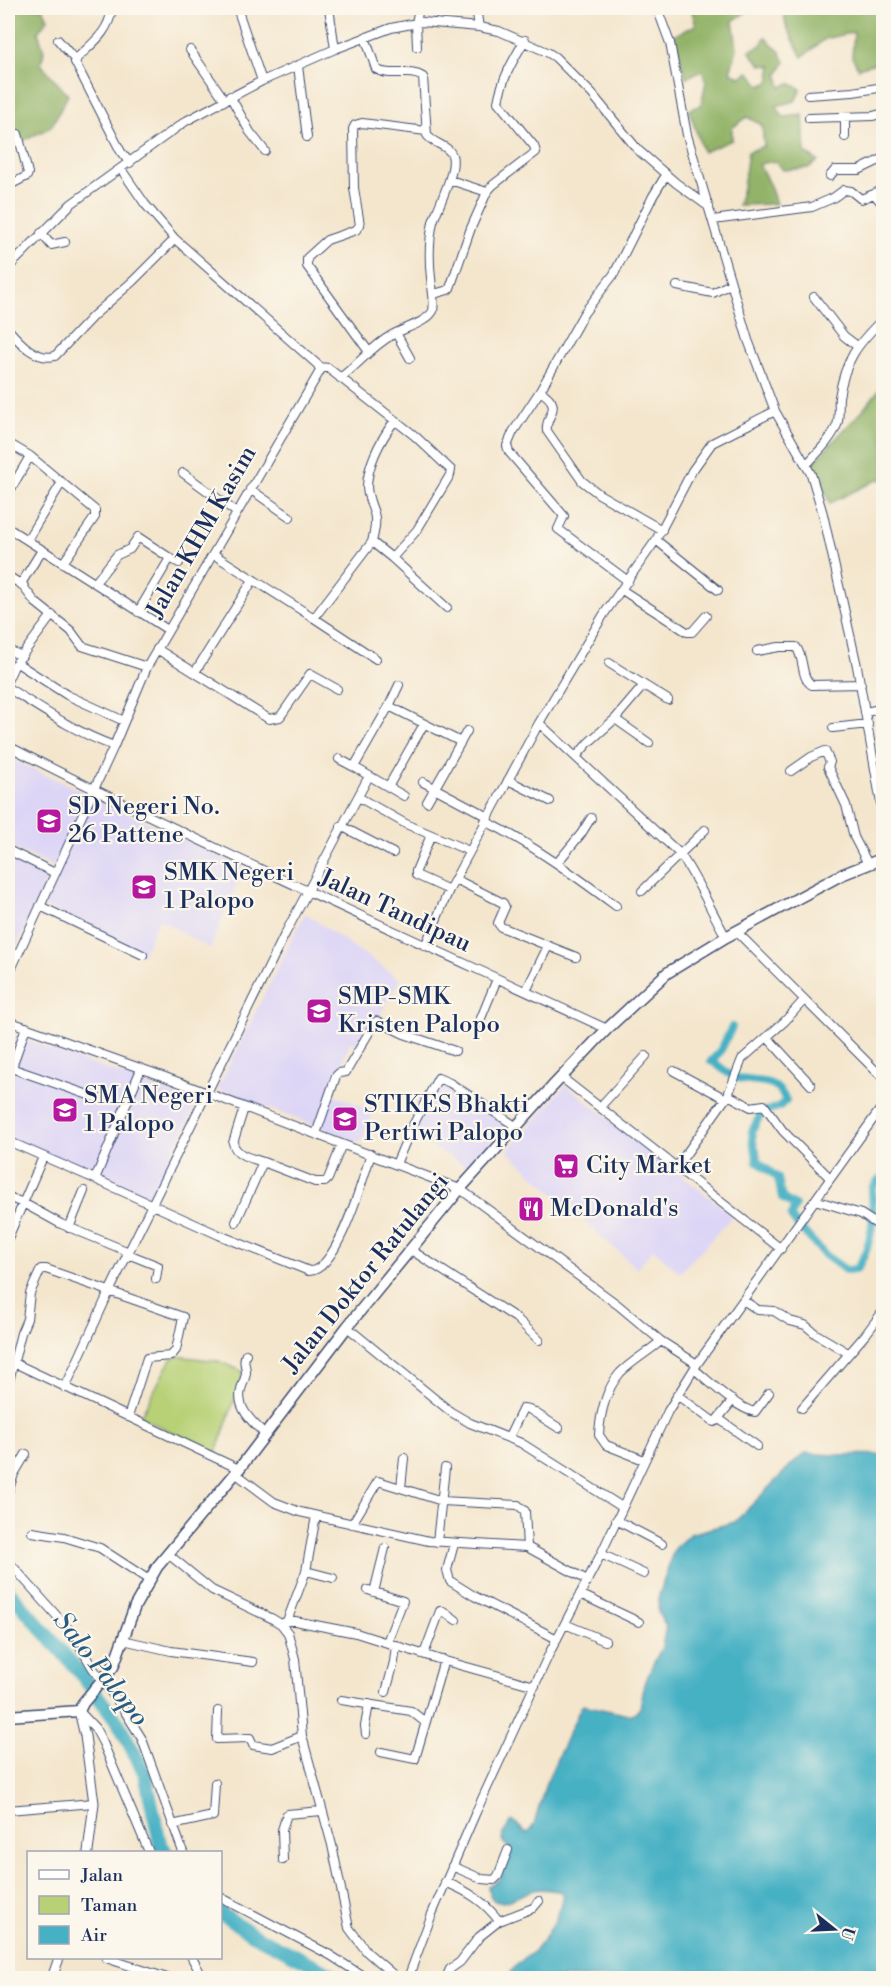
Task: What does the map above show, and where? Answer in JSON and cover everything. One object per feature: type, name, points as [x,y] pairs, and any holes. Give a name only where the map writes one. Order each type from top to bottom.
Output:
[{"type":"highway","name":"Jalan Doktor Ratulangi","points":[[81,1707],[113,1667],[135,1606],[148,1580],[237,1471],[347,1327],[460,1189],[561,1077],[607,1029],[667,973],[736,931],[841,875],[884,858]]},
{"type":"highway","points":[[8,1716],[81,1707]]},
{"type":"main road","points":[[81,1707],[94,1803],[88,1851]]},
{"type":"main road","points":[[52,1978],[59,1959]]},
{"type":"street","points":[[76,60],[107,28],[111,21],[112,8]]},
{"type":"street","points":[[237,8],[261,81]]},
{"type":"street","points":[[329,8],[335,49]]},
{"type":"street","points":[[417,47],[416,23],[419,8]]},
{"type":"street","points":[[476,8],[479,27]]},
{"type":"street","points":[[657,8],[670,43],[687,135],[751,349],[775,411],[814,483],[823,514],[861,684],[884,821]]},
{"type":"street","points":[[8,268],[70,204],[186,121],[261,81],[335,49],[391,28],[416,23],[479,27],[499,31],[525,40],[555,57],[592,94],[628,139],[666,175],[709,207]]},
{"type":"street","points":[[340,378],[356,367],[369,352],[396,333],[431,314],[434,308],[434,294],[430,263],[431,234],[441,198],[450,180],[452,155],[447,149],[429,138],[426,131],[423,77],[417,74],[386,74],[376,69],[365,37]]},
{"type":"street","points":[[58,40],[76,60],[83,80],[102,112],[121,152],[130,163]]},
{"type":"street","points":[[434,294],[450,288],[471,228],[487,192],[536,152],[534,146],[498,102],[509,68],[525,40]]},
{"type":"street","points":[[190,50],[265,151]]},
{"type":"street","points":[[298,66],[307,137]]},
{"type":"street","points":[[808,95],[884,87]]},
{"type":"street","points":[[810,118],[873,116],[884,113]]},
{"type":"street","points":[[845,117],[845,137]]},
{"type":"street","points":[[369,352],[307,266],[307,258],[323,243],[356,230],[360,225],[354,188],[352,129],[355,125],[362,123],[426,131]]},
{"type":"street","points":[[8,186],[27,176],[28,173],[18,134]]},
{"type":"street","points":[[830,176],[835,170],[859,170],[884,158]]},
{"type":"street","points":[[121,169],[145,204],[175,239],[319,371],[328,368],[415,436],[451,472],[417,530],[392,558]]},
{"type":"street","points":[[628,581],[558,529],[564,516],[507,448],[510,438],[540,391],[584,313],[614,274],[666,175]]},
{"type":"street","points":[[450,180],[487,192]]},
{"type":"street","points":[[713,220],[812,207],[833,198],[844,190],[851,191],[861,199],[884,188]]},
{"type":"street","points":[[874,194],[884,206]]},
{"type":"street","points":[[41,233],[51,245],[65,242]]},
{"type":"street","points":[[8,329],[30,351],[51,358],[55,357],[93,316],[126,288],[175,239]]},
{"type":"street","points":[[676,286],[713,293],[730,284]]},
{"type":"street","points":[[814,297],[844,336],[857,346]]},
{"type":"street","points":[[806,465],[838,423],[837,407],[847,363],[857,346],[884,318]]},
{"type":"street","points":[[396,333],[410,358]]},
{"type":"street","name":"Jalan KHM Kasim","points":[[8,976],[114,746],[147,667],[319,371]]},
{"type":"street","points":[[540,391],[546,395],[553,408],[553,414],[546,423],[547,431],[582,481],[599,494],[662,530]]},
{"type":"street","points":[[425,946],[449,890],[539,723],[604,614],[656,540],[692,471],[712,443],[775,411]]},
{"type":"street","points":[[314,618],[372,542],[375,523],[367,484],[378,447],[394,420]]},
{"type":"street","points":[[8,443],[30,456],[95,510],[96,513],[63,563]]},
{"type":"street","points":[[8,494],[30,456]]},
{"type":"street","points":[[183,473],[236,512]]},
{"type":"street","points":[[27,540],[62,482]]},
{"type":"street","points":[[250,489],[290,517]]},
{"type":"street","points":[[8,528],[168,630]]},
{"type":"street","points":[[95,583],[117,555],[130,549],[138,537],[179,563]]},
{"type":"street","points":[[656,540],[718,590]]},
{"type":"street","points":[[372,542],[447,609]]},
{"type":"street","points":[[22,585],[23,578],[42,550]]},
{"type":"street","points":[[213,554],[376,659]]},
{"type":"street","points":[[138,612],[170,558]]},
{"type":"street","points":[[8,576],[22,585],[35,602],[71,631],[81,646],[147,667]]},
{"type":"street","points":[[195,672],[253,580]]},
{"type":"street","points":[[622,590],[687,632],[692,632],[706,616]]},
{"type":"street","points":[[8,679],[52,615]]},
{"type":"street","points":[[757,651],[796,647],[800,652],[807,681],[812,685],[861,684]]},
{"type":"street","points":[[157,649],[265,717],[273,719],[280,717],[310,674],[337,689]]},
{"type":"street","points":[[8,650],[67,695],[124,721]]},
{"type":"street","points":[[609,663],[668,700]]},
{"type":"street","points":[[354,767],[399,685]]},
{"type":"street","points":[[576,757],[615,719],[644,685]]},
{"type":"street","points":[[8,688],[61,723],[84,735],[114,746]]},
{"type":"street","points":[[389,706],[461,742]]},
{"type":"street","points":[[866,712],[884,708]]},
{"type":"street","points":[[615,719],[649,743]]},
{"type":"street","points":[[539,723],[680,854],[696,877],[708,907],[726,937]]},
{"type":"street","points":[[388,787],[424,724]]},
{"type":"street","points":[[833,728],[868,724]]},
{"type":"street","points":[[427,802],[467,731]]},
{"type":"street","name":"Jalan Tandipau","points":[[8,746],[93,790],[607,1029]]},
{"type":"street","points":[[791,771],[811,757],[825,751],[830,762],[828,766],[846,805],[854,837],[868,864]]},
{"type":"street","points":[[339,759],[404,796]]},
{"type":"street","points":[[65,1388],[109,1292],[307,891],[369,776]]},
{"type":"street","points":[[508,780],[550,801]]},
{"type":"street","points":[[423,782],[557,863],[616,906]]},
{"type":"street","points":[[358,797],[406,824],[469,851]]},
{"type":"street","points":[[557,863],[591,818]]},
{"type":"street","points":[[342,825],[393,853]]},
{"type":"street","points":[[642,891],[705,830]]},
{"type":"street","points":[[431,835],[416,875],[449,890]]},
{"type":"street","points":[[8,850],[55,873]]},
{"type":"street","points":[[455,879],[504,904],[505,907],[498,923],[501,927],[576,957]]},
{"type":"street","points":[[40,906],[143,955]]},
{"type":"street","points":[[736,931],[884,1079]]},
{"type":"street","points":[[526,991],[548,946]]},
{"type":"street","points":[[479,1023],[497,978]]},
{"type":"street","points":[[676,1168],[727,1097],[742,1059],[804,1000]]},
{"type":"street","points":[[8,1021],[207,1093],[460,1189],[564,1268],[618,1305],[696,1367],[733,1400],[751,1412],[755,1412],[769,1393]]},
{"type":"street","points":[[316,1134],[336,1076],[346,1072],[375,1022],[455,1051]]},
{"type":"street","points":[[26,1028],[13,1064],[14,1069],[100,1100]]},
{"type":"street","points":[[767,1037],[811,1085]]},
{"type":"street","points":[[600,1107],[646,1056]]},
{"type":"street","points":[[95,1179],[141,1069]]},
{"type":"street","points":[[674,1071],[751,1107],[764,1105],[792,1141],[831,1178]]},
{"type":"street","points":[[561,1077],[781,1248]]},
{"type":"street","points":[[396,1164],[411,1129],[438,1078],[450,1083],[517,1127]]},
{"type":"street","points":[[408,1978],[452,1866],[535,1686],[677,1395],[884,1104]]},
{"type":"street","points":[[244,1108],[234,1148],[237,1152],[315,1182],[325,1182],[328,1179],[342,1144]]},
{"type":"street","points":[[8,1141],[219,1235],[313,1271],[325,1263],[334,1251],[371,1154]]},
{"type":"street","points":[[8,1238],[43,1157]]},
{"type":"street","points":[[236,1222],[263,1162]]},
{"type":"street","points":[[69,1228],[84,1191]]},
{"type":"street","points":[[8,1197],[69,1228],[156,1265],[159,1268],[156,1279]]},
{"type":"street","points":[[815,1200],[865,1217],[880,1226]]},
{"type":"street","points":[[411,1250],[516,1318],[538,1340]]},
{"type":"street","points":[[8,1385],[11,1362],[27,1319],[30,1293],[41,1269],[55,1272],[183,1317],[176,1350],[171,1356],[147,1358],[128,1417]]},
{"type":"street","points":[[743,1300],[758,1310],[774,1311],[790,1321],[805,1325],[848,1353]]},
{"type":"street","points":[[802,1408],[884,1310]]},
{"type":"street","points":[[347,1327],[451,1413],[534,1450],[622,1507]]},
{"type":"street","points":[[644,1460],[606,1445],[599,1435],[599,1425],[607,1396],[621,1372],[661,1341]]},
{"type":"street","points":[[246,1354],[243,1364],[246,1375],[240,1393],[240,1403],[248,1416],[265,1434]]},
{"type":"street","points":[[11,1362],[237,1471],[274,1502],[291,1509],[437,1542],[527,1547],[587,1580]]},
{"type":"street","points":[[677,1395],[714,1422],[719,1419],[733,1400]]},
{"type":"street","points":[[509,1437],[523,1408],[529,1409],[559,1428]]},
{"type":"street","points":[[719,1419],[757,1446]]},
{"type":"street","points":[[8,1425],[8,1432]]},
{"type":"street","points":[[8,1492],[14,1474],[26,1454]]},
{"type":"street","points":[[401,1488],[404,1458]]},
{"type":"street","points":[[437,1542],[445,1468]]},
{"type":"street","points":[[352,1524],[376,1482],[381,1481],[442,1501],[518,1505],[525,1511],[527,1547]]},
{"type":"street","points":[[316,1516],[306,1571],[284,1622],[295,1659],[302,1736],[332,1845],[349,1928],[367,1952],[397,1978]]},
{"type":"street","points":[[616,1520],[662,1544]]},
{"type":"street","points":[[32,1532],[64,1537],[100,1548],[148,1580]]},
{"type":"street","points":[[454,1544],[447,1570],[450,1581],[557,1639]]},
{"type":"street","points":[[385,1548],[371,1591],[403,1601],[387,1642]]},
{"type":"street","points":[[168,1554],[212,1590],[284,1622],[334,1628],[535,1686]]},
{"type":"street","points":[[601,1554],[644,1574]]},
{"type":"street","points":[[8,1561],[72,1633],[101,1682],[140,1734],[183,1851]]},
{"type":"street","points":[[306,1571],[333,1578]]},
{"type":"street","points":[[580,1594],[639,1622]]},
{"type":"street","points":[[424,1654],[440,1611],[456,1620]]},
{"type":"street","points":[[565,1624],[605,1641]]},
{"type":"street","points":[[123,1640],[171,1651],[253,1662]]},
{"type":"street","points":[[386,1692],[396,1645]]},
{"type":"street","points":[[381,1752],[414,1759],[444,1660]]},
{"type":"street","points":[[341,1700],[411,1711],[425,1722]]},
{"type":"street","points":[[366,1734],[369,1704]]},
{"type":"street","points":[[81,1707],[103,1743],[148,1851]]},
{"type":"street","points":[[218,1711],[217,1739],[249,1738],[253,1745],[272,1748],[302,1736]]},
{"type":"street","points":[[172,1825],[213,1816],[215,1783]]},
{"type":"street","points":[[8,1810],[94,1803]]},
{"type":"street","points":[[283,1860],[282,1830],[287,1814],[322,1811]]},
{"type":"street","points":[[452,1866],[482,1878],[494,1880],[498,1876],[508,1850]]},
{"type":"street","points":[[446,1882],[467,1891],[478,1899],[499,1921]]},
{"type":"street","points":[[222,1898],[330,1955],[366,1978]]},
{"type":"street","points":[[446,1978],[450,1969],[460,1962],[479,1937],[499,1921],[533,1908],[539,1901]]},
{"type":"street","points":[[109,1959],[167,1978]]},
{"type":"street","points":[[193,1959],[203,1978]]},
{"type":"shaded area","name":"SD Negeri No. 26 Pattene","points":[[8,758],[86,793],[54,867],[8,846]]},
{"type":"shaded area","name":"SMK Negeri 1 Palopo","points":[[92,797],[244,867],[210,949],[159,919],[142,955],[43,906]]},
{"type":"shaded area","points":[[8,854],[50,873],[8,965]]},
{"type":"shaded area","name":"SMP-SMK Kristen Palopo","points":[[305,913],[401,980],[361,1046],[351,1041],[329,1093],[374,1111],[361,1143],[217,1089]]},
{"type":"shaded area","name":"SMA Negeri 1 Palopo","points":[[8,1033],[197,1103],[149,1202],[8,1139]]},
{"type":"shaded area","points":[[440,1077],[507,1121],[470,1168],[409,1134]]},
{"type":"shaded area","points":[[566,1085],[733,1216],[680,1273],[653,1249],[637,1269],[507,1151]]},
{"type":"green space","points":[[8,8],[43,8],[48,19],[38,32],[44,51],[41,64],[68,95],[51,127],[8,148]]},
{"type":"green space","points":[[691,8],[752,8],[733,21],[737,49],[730,72],[741,77],[749,72],[761,86],[769,82],[772,66],[761,65],[749,51],[761,45],[765,37],[780,52],[785,62],[778,75],[781,87],[790,83],[801,89],[795,101],[776,106],[783,117],[803,115],[805,153],[818,161],[808,168],[783,170],[775,161],[759,164],[776,204],[738,205],[748,152],[764,146],[762,125],[747,117],[732,128],[732,140],[703,152],[689,110],[701,105],[706,82],[702,70],[686,78],[673,36],[696,25]]},
{"type":"green space","points":[[783,8],[883,8],[883,61],[858,68],[852,56],[854,32],[825,39],[802,57],[786,25]]},
{"type":"green space","points":[[883,385],[883,481],[881,478],[830,503],[811,465]]},
{"type":"green space","points":[[176,1356],[218,1361],[244,1372],[216,1453],[140,1417],[171,1359]]},
{"type":"water","points":[[807,1453],[883,1455],[883,1978],[508,1978],[518,1963],[537,1948],[546,1936],[561,1905],[562,1892],[540,1889],[506,1901],[494,1901],[488,1886],[499,1880],[511,1850],[503,1842],[504,1833],[514,1821],[524,1832],[528,1833],[534,1825],[546,1783],[581,1707],[584,1705],[628,1715],[640,1708],[644,1687],[662,1647],[666,1626],[658,1612],[659,1596],[676,1547],[690,1534],[735,1522],[795,1461]]},
{"type":"waterway","points":[[732,1027],[720,1052],[711,1061],[735,1077],[770,1083],[781,1092],[786,1100],[779,1107],[762,1112],[752,1131],[757,1161],[778,1178],[782,1198],[795,1206],[792,1219],[826,1256],[846,1270],[857,1269],[862,1259],[869,1240],[872,1221],[872,1188],[884,1175]]},
{"type":"waterway","name":"Salo Palopo","points":[[8,1590],[77,1669],[119,1724],[145,1774],[160,1843],[165,1851]]},
{"type":"waterway","name":"Salo Palopo","points":[[222,1914],[254,1935],[340,1978]]},
{"type":"place","name":"SD Negeri No. 26 Pattene","points":[[49,821]]},
{"type":"place","name":"SMK Negeri 1 Palopo","points":[[144,887]]},
{"type":"place","name":"SMP-SMK Kristen Palopo","points":[[319,1011]]},
{"type":"place","name":"SMA Negeri 1 Palopo","points":[[65,1110]]},
{"type":"place","name":"STIKES Bhakti Pertiwi Palopo","points":[[345,1119]]},
{"type":"place","name":"City Market","points":[[566,1166]]},
{"type":"place","name":"McDonald's","points":[[531,1209]]}]
